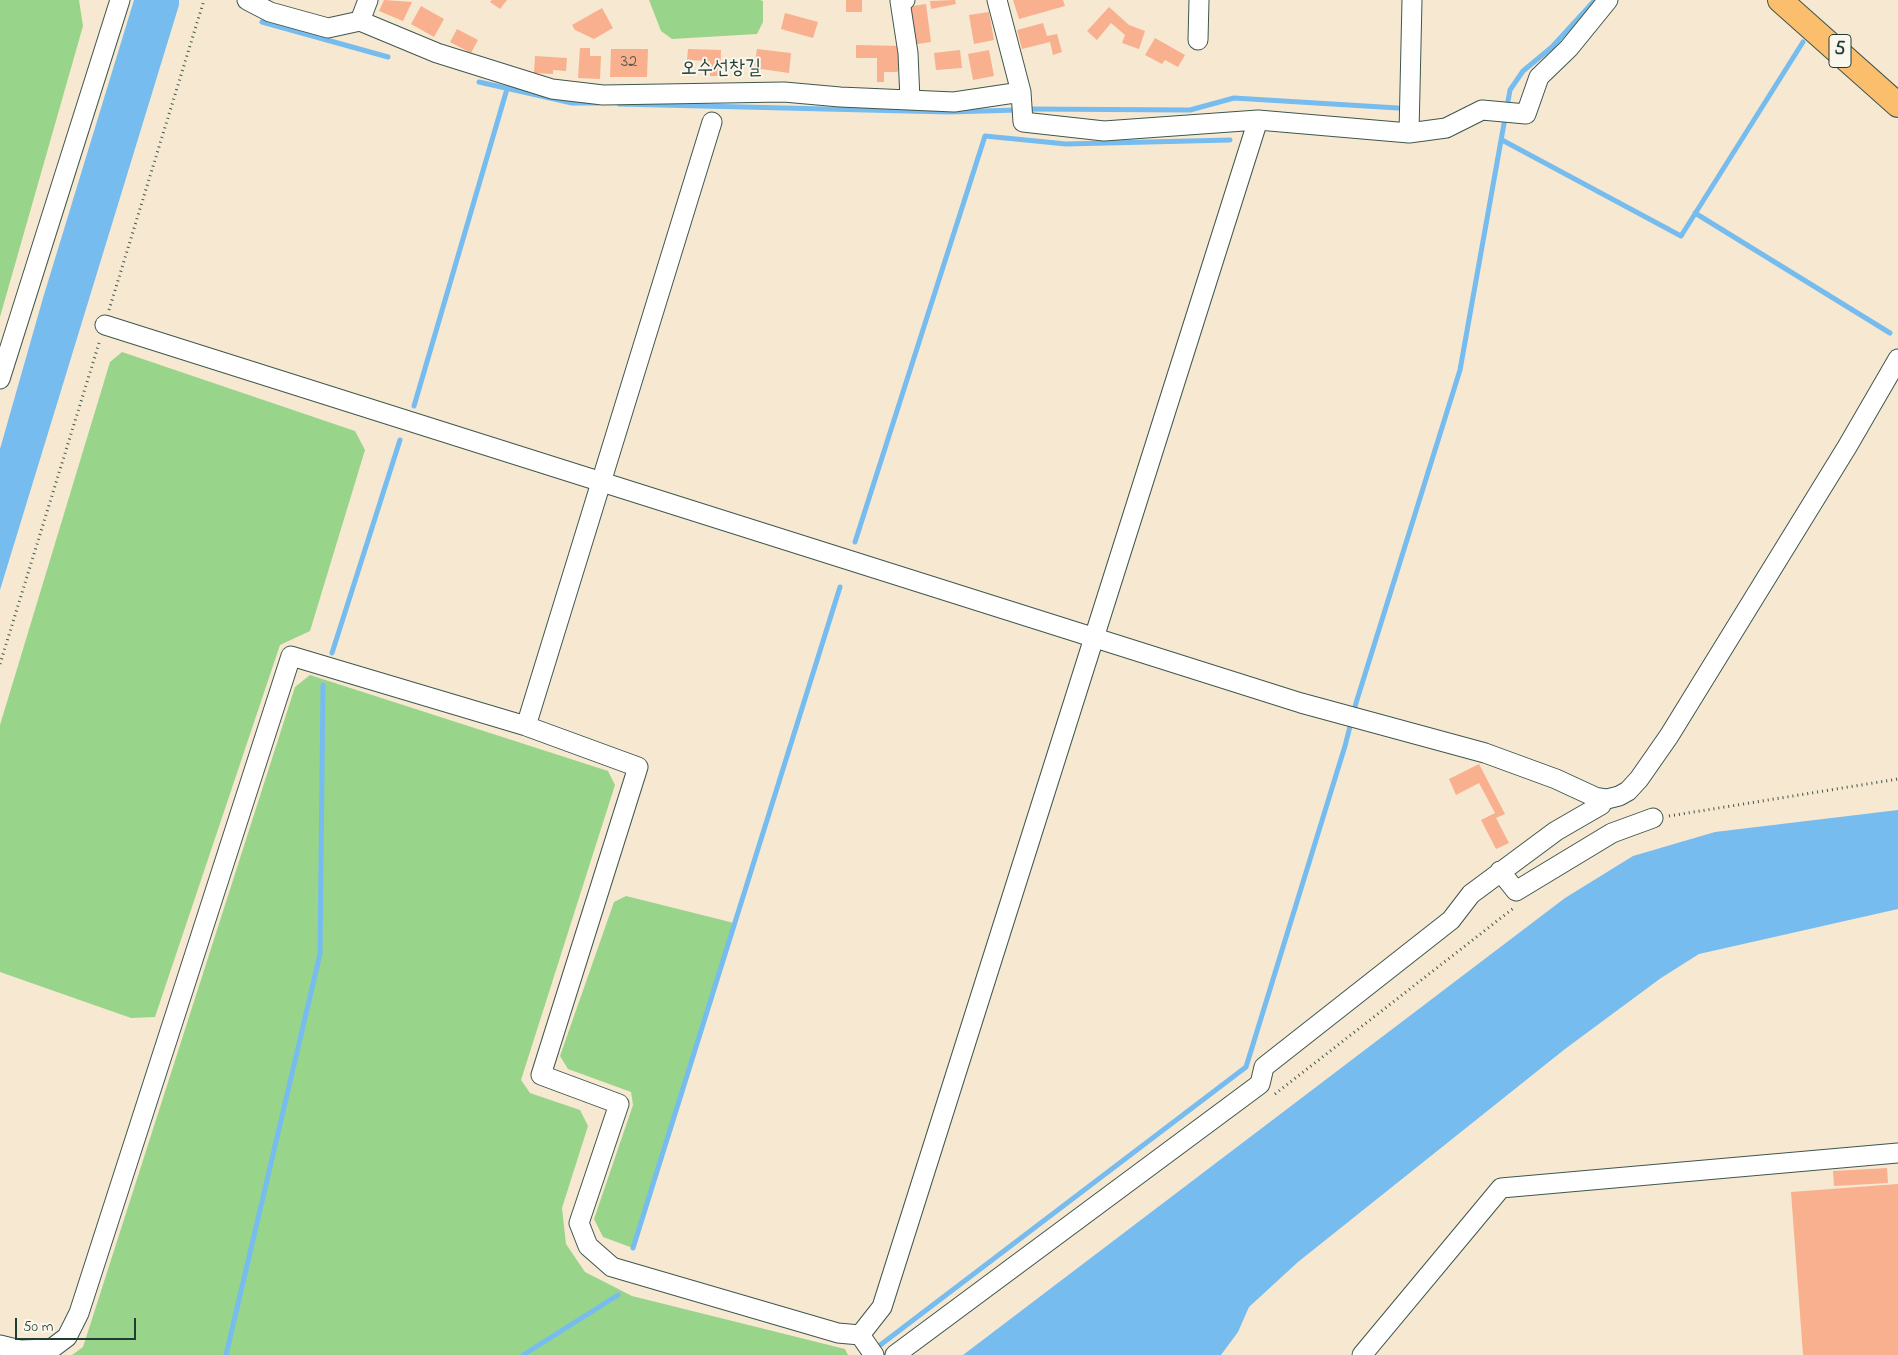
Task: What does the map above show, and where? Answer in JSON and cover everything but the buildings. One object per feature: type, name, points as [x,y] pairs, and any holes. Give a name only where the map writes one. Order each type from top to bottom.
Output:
[{"type":"main road","name":"5","points":[[1780,0],[1898,105]]},
{"type":"street","points":[[0,378],[120,0]]},
{"type":"street","points":[[247,0],[270,12],[328,28],[360,21],[368,0]]},
{"type":"street","points":[[905,0],[900,1],[908,53],[910,100]]},
{"type":"street","points":[[997,0],[1022,92],[1023,122],[1104,131],[1258,120],[1409,133],[1446,128],[1482,110],[1526,114],[1539,77],[1569,48],[1608,0]]},
{"type":"street","points":[[1198,40],[1199,0]]},
{"type":"street","points":[[1409,133],[1412,0]]},
{"type":"street","name":"오수선창길","points":[[360,21],[437,53],[552,89],[603,95],[784,92],[954,102],[1022,92]]},
{"type":"street","points":[[860,1335],[882,1307],[1258,120]]},
{"type":"street","points":[[526,726],[712,122]]},
{"type":"street","points":[[104,325],[1324,710],[1485,753],[1601,798],[1619,796],[1628,791],[1640,779],[1669,736],[1847,447],[1898,359]]},
{"type":"street","points":[[0,1345],[20,1350],[51,1349],[67,1337],[79,1313],[291,656],[526,726],[638,767],[541,1075],[619,1104],[579,1223],[588,1246],[612,1267],[838,1333],[860,1335],[874,1355]]},
{"type":"street","points":[[895,1355],[1260,1084],[1264,1067],[1451,920],[1471,894],[1556,831],[1601,805],[1601,798]]},
{"type":"street","points":[[1500,871],[1516,891],[1612,833],[1653,818]]},
{"type":"street","points":[[1362,1355],[1501,1188],[1898,1153]]},
{"type":"path","points":[[1653,818],[1898,779]]},
{"type":"path","points":[[1270,1098],[1522,902]]},
{"type":"green space","points":[[0,0],[79,0],[83,26],[0,317]]},
{"type":"green space","points":[[649,0],[760,0],[763,1],[763,22],[757,34],[672,39],[661,31]]},
{"type":"green space","points":[[122,352],[355,431],[365,450],[310,631],[280,645],[155,1017],[131,1018],[0,972],[0,725],[110,362]]},
{"type":"green space","points":[[310,675],[608,771],[615,785],[521,1080],[530,1093],[580,1110],[588,1126],[562,1208],[566,1244],[585,1272],[632,1296],[845,1349],[848,1355],[72,1355],[83,1347],[295,687]]},
{"type":"green space","points":[[626,896],[734,923],[633,1248],[603,1237],[594,1219],[633,1105],[631,1092],[568,1069],[560,1056],[614,902]]},
{"type":"water","points":[[134,0],[179,0],[179,5],[0,590],[0,449],[43,298]]},
{"type":"water","points":[[1898,810],[1898,909],[1699,954],[1661,978],[1565,1049],[1298,1262],[1249,1307],[1238,1332],[1221,1355],[963,1355],[1565,898],[1633,856],[1715,832]]},
{"type":"waterway","points":[[875,1349],[1246,1067],[1345,746],[1356,703],[1460,370],[1510,90],[1523,71],[1552,47],[1595,0]]},
{"type":"waterway","points":[[262,22],[388,57]]},
{"type":"waterway","points":[[1502,140],[1681,236],[1803,42]]},
{"type":"waterway","points":[[479,82],[572,103],[598,103]]},
{"type":"waterway","points":[[414,406],[507,89]]},
{"type":"waterway","points":[[1027,109],[1190,110],[1234,98],[1398,108]]},
{"type":"waterway","points":[[619,104],[949,112],[1018,110]]},
{"type":"waterway","points":[[855,542],[985,136],[1066,144],[1230,140]]},
{"type":"waterway","points":[[1695,213],[1890,333]]},
{"type":"waterway","points":[[332,653],[400,440]]},
{"type":"waterway","points":[[633,1248],[840,587]]},
{"type":"waterway","points":[[226,1355],[320,954],[323,685]]},
{"type":"waterway","points":[[523,1355],[618,1295]]}]
